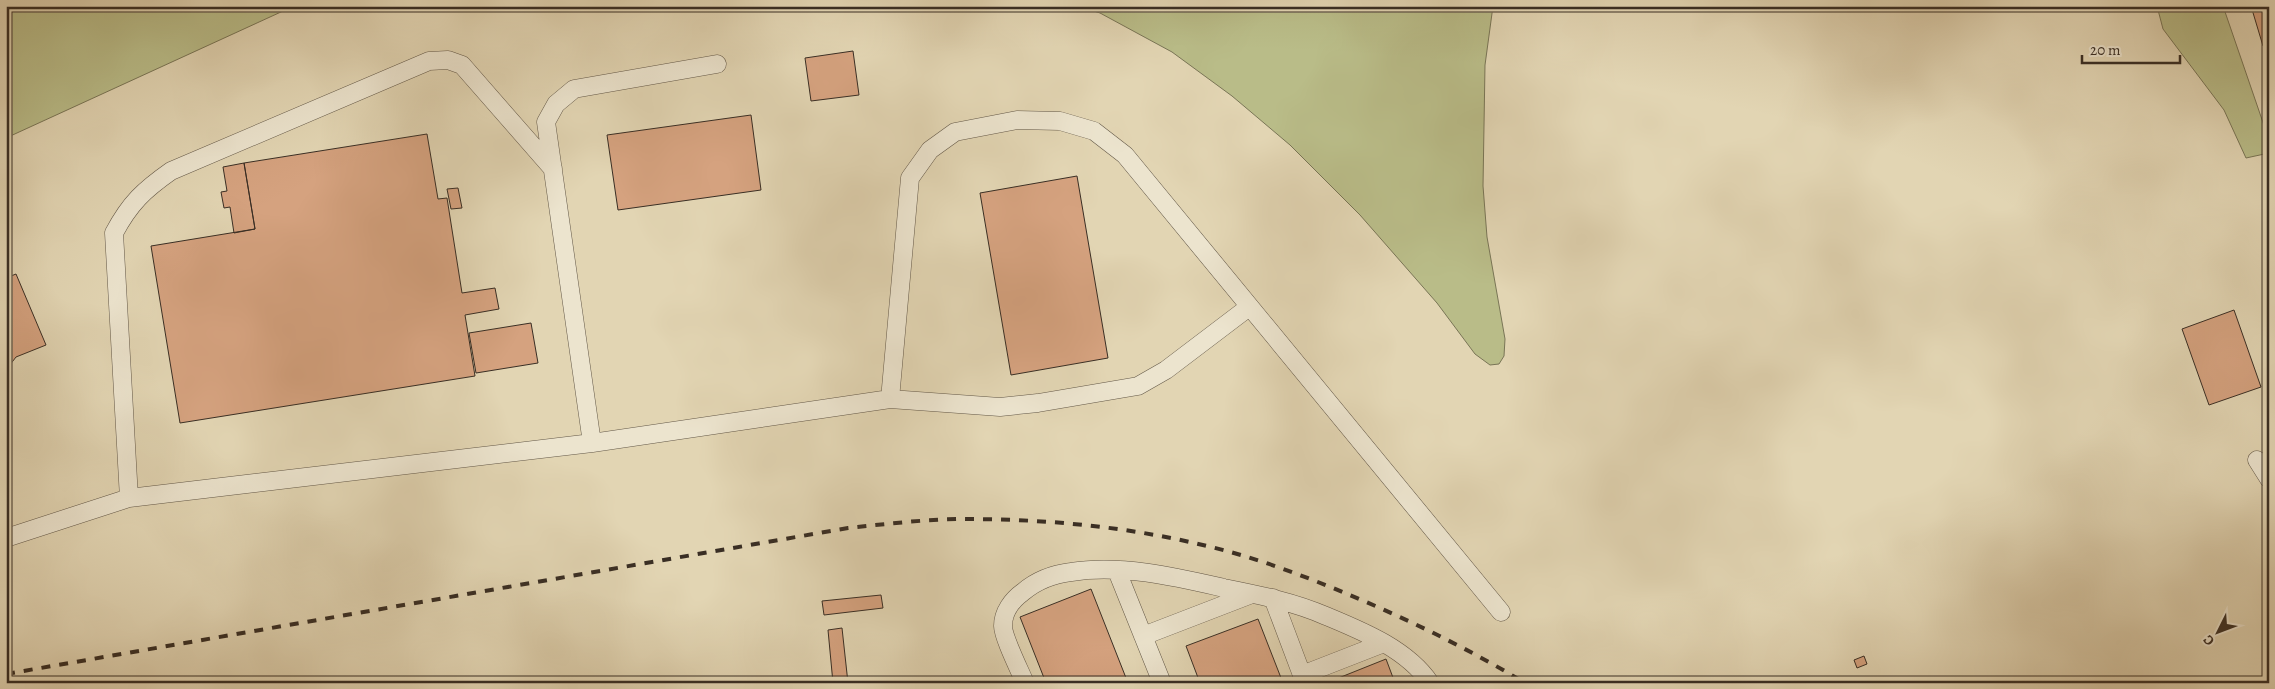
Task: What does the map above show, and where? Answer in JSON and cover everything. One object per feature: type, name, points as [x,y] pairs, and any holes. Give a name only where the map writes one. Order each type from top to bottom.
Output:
[{"type":"lane","points":[[129,498],[114,233],[126,210],[143,191],[171,171],[429,61],[448,60],[462,65],[553,169]]},
{"type":"lane","points":[[592,443],[546,122],[556,104],[574,89],[717,64]]},
{"type":"lane","points":[[890,399],[910,178],[930,150],[955,132],[1017,120],[1060,121],[1094,131],[1125,154],[1248,307],[1501,612]]},
{"type":"lane","points":[[6,538],[129,498],[592,443],[890,399],[1000,407],[1038,403],[1138,386],[1166,370],[1248,307]]},
{"type":"lane","points":[[2257,460],[2269,478]]},
{"type":"lane","points":[[1025,683],[1003,628],[1007,610],[1015,598],[1030,586],[1050,577],[1086,570],[1150,573],[1273,598],[1326,616],[1384,643],[1409,661],[1430,683]]},
{"type":"lane","points":[[1118,571],[1162,683]]},
{"type":"lane","points":[[1143,636],[1252,594]]},
{"type":"lane","points":[[1273,598],[1304,679],[1384,643]]},
{"type":"green space","points":[[6,6],[294,6],[6,138]]},
{"type":"green space","points":[[1078,6],[1493,6],[1485,65],[1483,186],[1487,237],[1505,339],[1504,356],[1499,364],[1490,365],[1475,354],[1437,303],[1360,215],[1290,145],[1232,96],[1172,52],[1100,13]]},
{"type":"green space","points":[[2157,6],[2223,6],[2269,140],[2269,153],[2246,158],[2224,110],[2163,29]]},
{"type":"building","points":[[2251,6],[2269,6],[2269,44],[2263,46]]},
{"type":"building","points":[[853,51],[859,95],[811,101],[805,58]]},
{"type":"building","points":[[751,115],[761,190],[618,210],[607,135]]},
{"type":"building","points":[[427,134],[438,199],[447,198],[462,293],[495,288],[499,309],[465,315],[475,376],[180,423],[151,246],[255,229],[244,163]]},
{"type":"building","points":[[244,163],[255,229],[234,233],[230,207],[224,208],[221,192],[227,191],[223,167]]},
{"type":"building","points":[[1077,176],[1108,358],[1011,375],[980,193]]},
{"type":"building","points":[[458,188],[462,208],[451,209],[447,189]]},
{"type":"building","points":[[16,274],[46,345],[16,357],[6,370],[6,278]]},
{"type":"building","points":[[2234,310],[2261,387],[2209,405],[2182,329]]},
{"type":"building","points":[[531,323],[538,363],[476,373],[469,333]]},
{"type":"building","points":[[1091,589],[1128,683],[1046,683],[1020,617]]},
{"type":"building","points":[[881,595],[883,608],[824,615],[822,601]]},
{"type":"building","points":[[1258,619],[1283,683],[1200,683],[1186,646]]},
{"type":"building","points":[[842,628],[848,683],[833,683],[828,630]]},
{"type":"building","points":[[1864,656],[1867,664],[1857,668],[1854,660]]},
{"type":"building","points":[[1386,659],[1395,683],[1326,683]]},
{"type":"railway","points":[[6,674],[848,528],[921,521],[996,519],[1120,529],[1181,540],[1242,555],[1303,576],[1382,609],[1455,644],[1525,683]]}]
